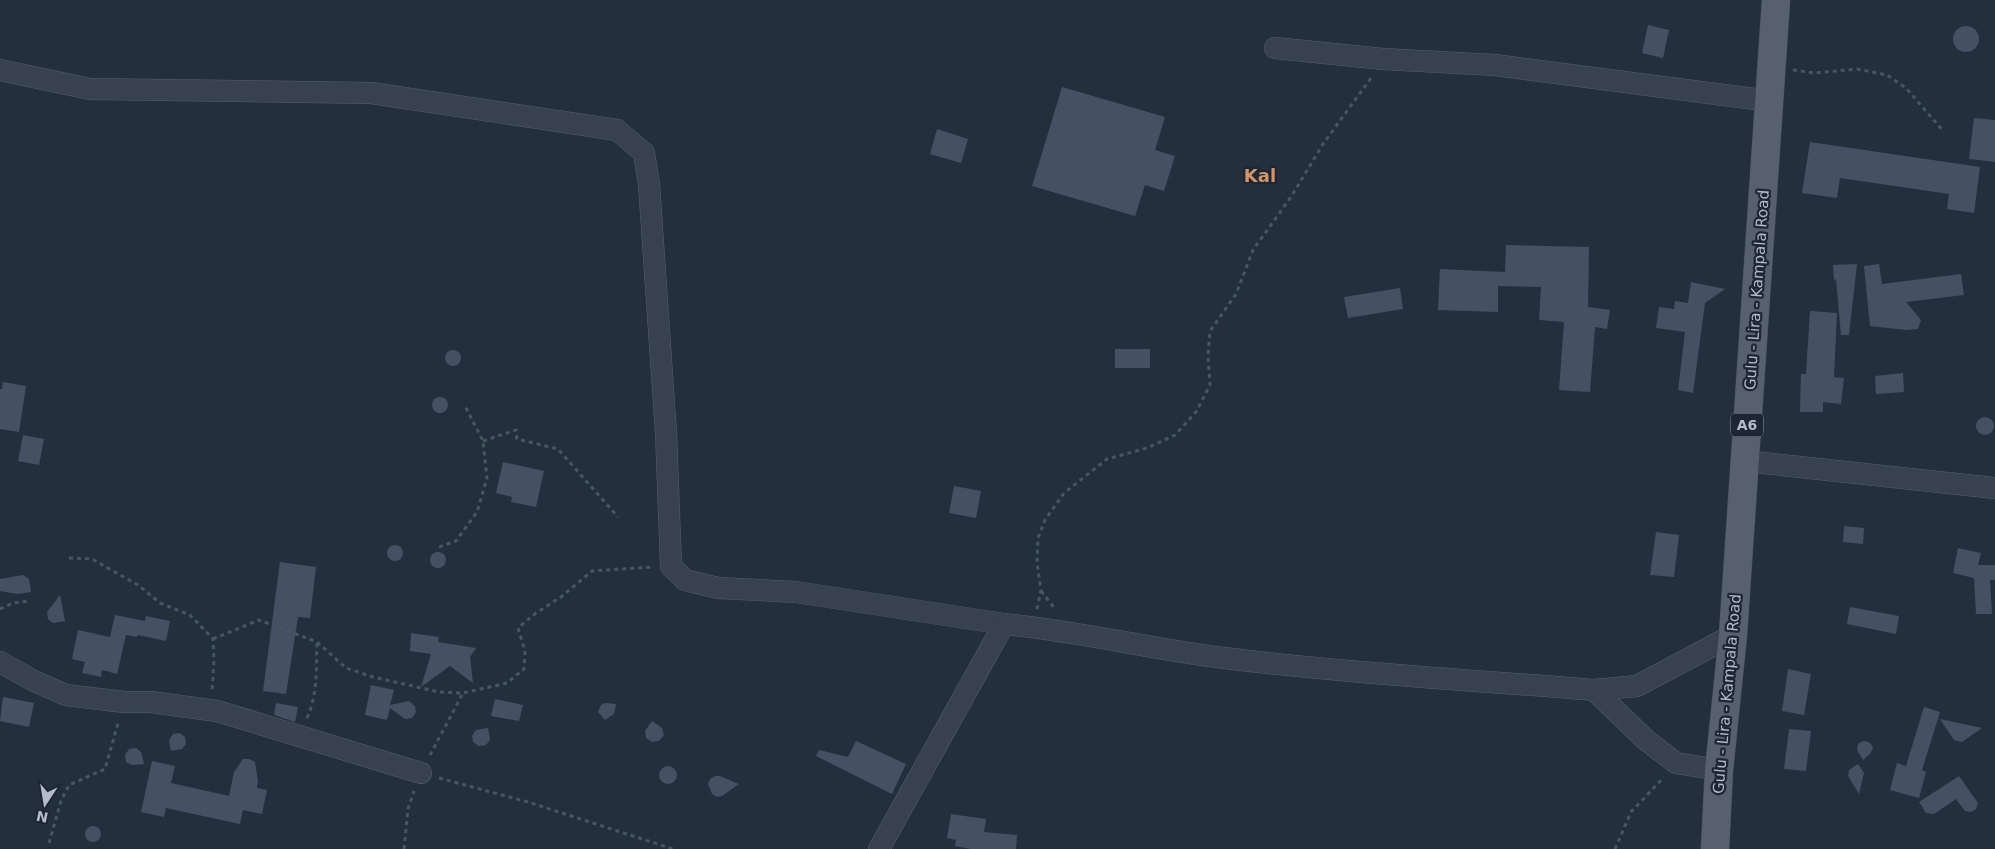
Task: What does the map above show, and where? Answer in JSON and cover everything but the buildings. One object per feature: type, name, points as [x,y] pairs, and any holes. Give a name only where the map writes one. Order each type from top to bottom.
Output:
[{"type":"main road","name":"Gulu - Lira - Kampala Road","points":[[1715,849],[1720,770],[1733,635],[1776,0]]},
{"type":"street","points":[[1275,48],[1383,59],[1495,65],[1770,101]]},
{"type":"street","points":[[0,70],[90,89],[372,93],[618,130],[644,154],[648,184],[666,433],[671,566],[685,580],[718,588],[796,592],[1033,627],[1158,649],[1249,661],[1594,690],[1637,686],[1733,635]]},
{"type":"street","points":[[1745,461],[1995,488]]},
{"type":"street","points":[[880,849],[1004,624]]},
{"type":"street","points":[[0,662],[34,681],[66,695],[124,702],[151,702],[218,711],[421,773]]},
{"type":"street","points":[[1594,690],[1646,740],[1676,763],[1720,770]]},
{"type":"path","points":[[1033,627],[1041,590],[1038,538],[1045,520],[1064,493],[1107,459],[1147,448],[1175,435],[1196,412],[1210,385],[1208,356],[1210,331],[1236,294],[1253,250],[1291,197],[1323,144],[1350,110],[1383,59]]},
{"type":"path","points":[[1772,67],[1815,73],[1857,69],[1887,74],[1906,88],[1944,132]]},
{"type":"path","points":[[438,548],[456,541],[477,512],[487,478],[483,441],[465,406]]},
{"type":"path","points":[[483,441],[516,430],[516,439],[558,449],[618,516]]},
{"type":"path","points":[[69,558],[92,559],[138,585],[160,603],[190,615],[213,639],[214,660],[211,696],[218,711]]},
{"type":"path","points":[[213,639],[259,620],[316,642],[346,668],[373,677],[439,692],[463,692],[507,682],[524,669],[525,651],[518,628],[536,613],[562,597],[592,571],[671,566]]},
{"type":"path","points":[[0,609],[12,603],[29,601]]},
{"type":"path","points":[[298,737],[312,707],[315,688],[316,642]]},
{"type":"path","points":[[404,849],[408,809],[421,773],[463,692]]},
{"type":"path","points":[[49,843],[61,801],[69,785],[105,770],[124,702]]},
{"type":"path","points":[[1615,849],[1631,812],[1656,788],[1676,763]]},
{"type":"path","points":[[421,773],[528,802],[673,849]]},
{"type":"district","name":"Kal","points":[[1260,176]]}]
